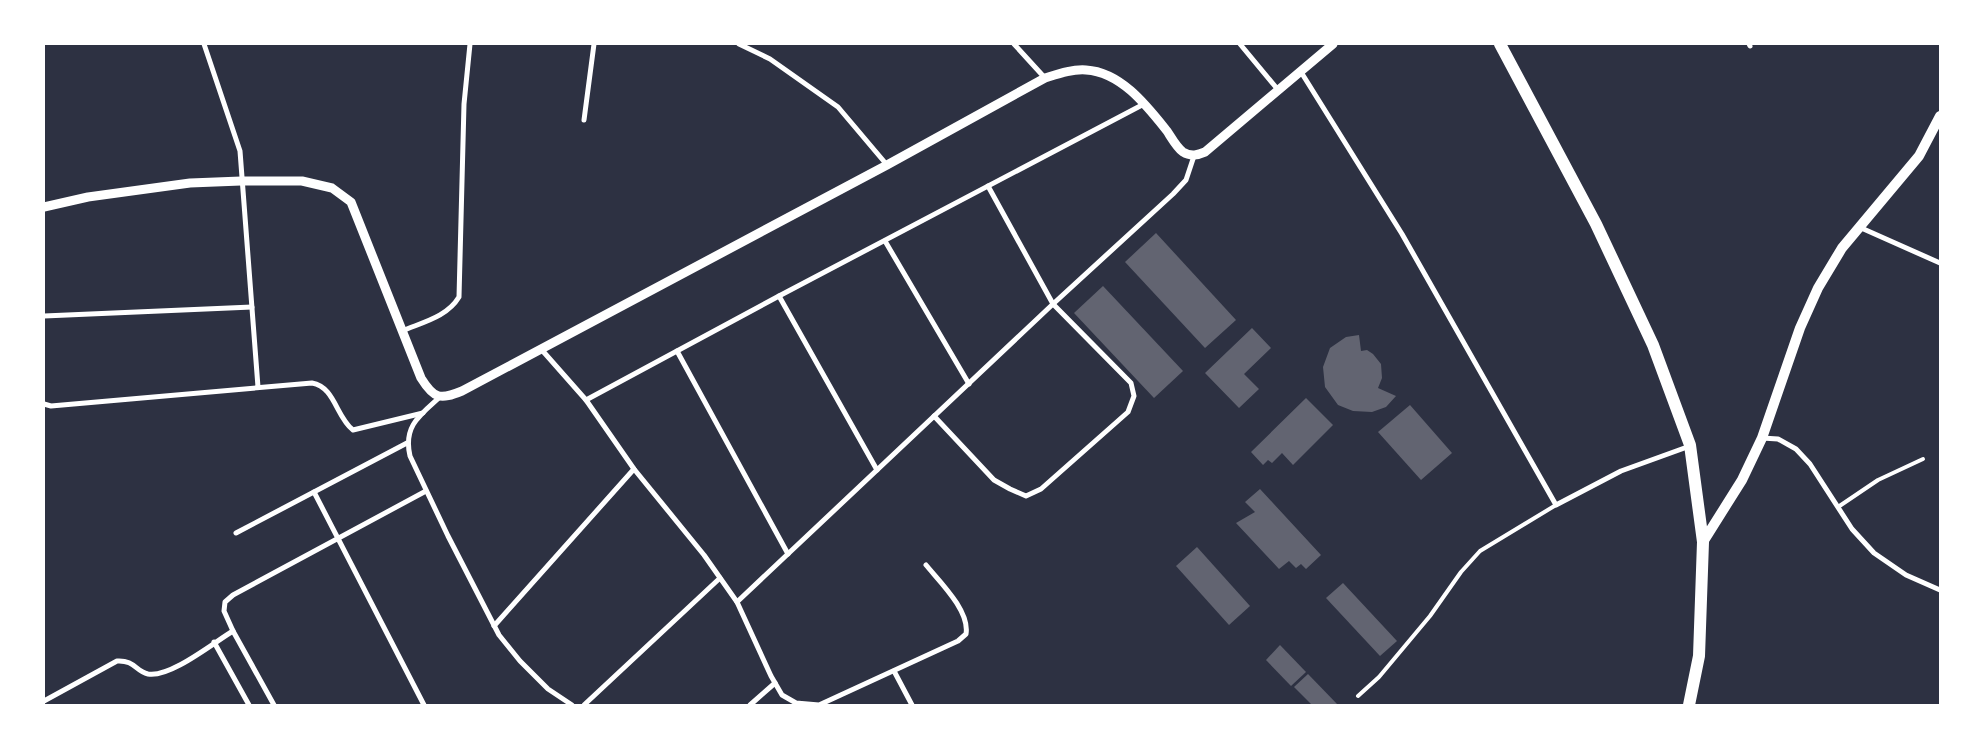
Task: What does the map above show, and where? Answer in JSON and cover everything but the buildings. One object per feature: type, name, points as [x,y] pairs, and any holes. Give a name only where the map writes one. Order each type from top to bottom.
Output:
[{"type":"highway","points":[[1500,44],[1596,224],[1653,344],[1690,445],[1699,500],[1703,542],[1699,656],[1689,705]]},
{"type":"main road","points":[[1703,542],[1742,480],[1762,438],[1800,328],[1818,288],[1842,248],[1858,227],[1919,156],[1940,116]]},
{"type":"street","points":[[204,44],[240,151],[258,387]]},
{"type":"street","points":[[402,331],[445,313],[454,306],[459,297],[464,104],[470,44]]},
{"type":"street","points":[[584,120],[594,44]]},
{"type":"street","points":[[739,44],[770,59],[838,107],[887,165]]},
{"type":"street","points":[[1014,44],[1045,78]]},
{"type":"street","points":[[1240,44],[1279,92]]},
{"type":"street","points":[[44,207],[88,197],[190,183],[302,181],[332,188],[351,202],[421,378],[430,392],[440,397],[449,396],[462,391],[887,165],[1045,78],[1069,71],[1086,70],[1104,74],[1123,85],[1144,104],[1183,152],[1194,156],[1205,152],[1279,92],[1333,44]]},
{"type":"street","points":[[1302,72],[1402,234],[1556,505],[1621,471],[1690,445]]},
{"type":"street","points":[[586,400],[1144,104]]},
{"type":"street","points":[[736,602],[1173,194],[1186,180],[1194,156]]},
{"type":"street","points":[[934,416],[994,480],[1010,490],[1026,496],[1040,489],[1128,412],[1134,396],[1130,383],[1053,304],[988,186]]},
{"type":"street","points":[[1858,227],[1940,263]]},
{"type":"street","points":[[885,240],[969,384]]},
{"type":"street","points":[[779,296],[877,470]]},
{"type":"street","points":[[44,316],[252,307]]},
{"type":"street","points":[[541,349],[586,400],[634,469],[704,555],[736,602],[782,695],[796,703],[819,705],[958,641],[966,634],[968,624],[959,607],[926,565]]},
{"type":"street","points":[[677,351],[788,554]]},
{"type":"street","points":[[44,404],[51,406],[312,383],[320,384],[327,389],[347,425],[353,430],[423,413]]},
{"type":"street","points":[[440,397],[410,429],[407,443],[410,456],[494,626],[520,661],[548,689],[572,705]]},
{"type":"street","points":[[1762,438],[1778,439],[1796,449],[1810,464],[1852,529],[1874,553],[1906,575],[1940,590]]},
{"type":"street","points":[[236,533],[407,443]]},
{"type":"street","points":[[494,626],[634,469]]},
{"type":"street","points":[[274,705],[233,631],[224,611],[225,602],[233,595],[426,491]]},
{"type":"street","points":[[314,492],[424,705]]},
{"type":"street","points":[[584,705],[720,578]]},
{"type":"street","points":[[44,701],[117,661],[127,660],[147,674],[162,674],[179,666],[233,631]]},
{"type":"street","points":[[214,642],[249,705]]},
{"type":"street","points":[[894,671],[912,705]]},
{"type":"street","points":[[750,705],[775,683]]},
{"type":"lane","points":[[1838,507],[1878,480],[1922,459]]},
{"type":"lane","points":[[1358,696],[1379,677],[1480,552],[1556,505]]}]
